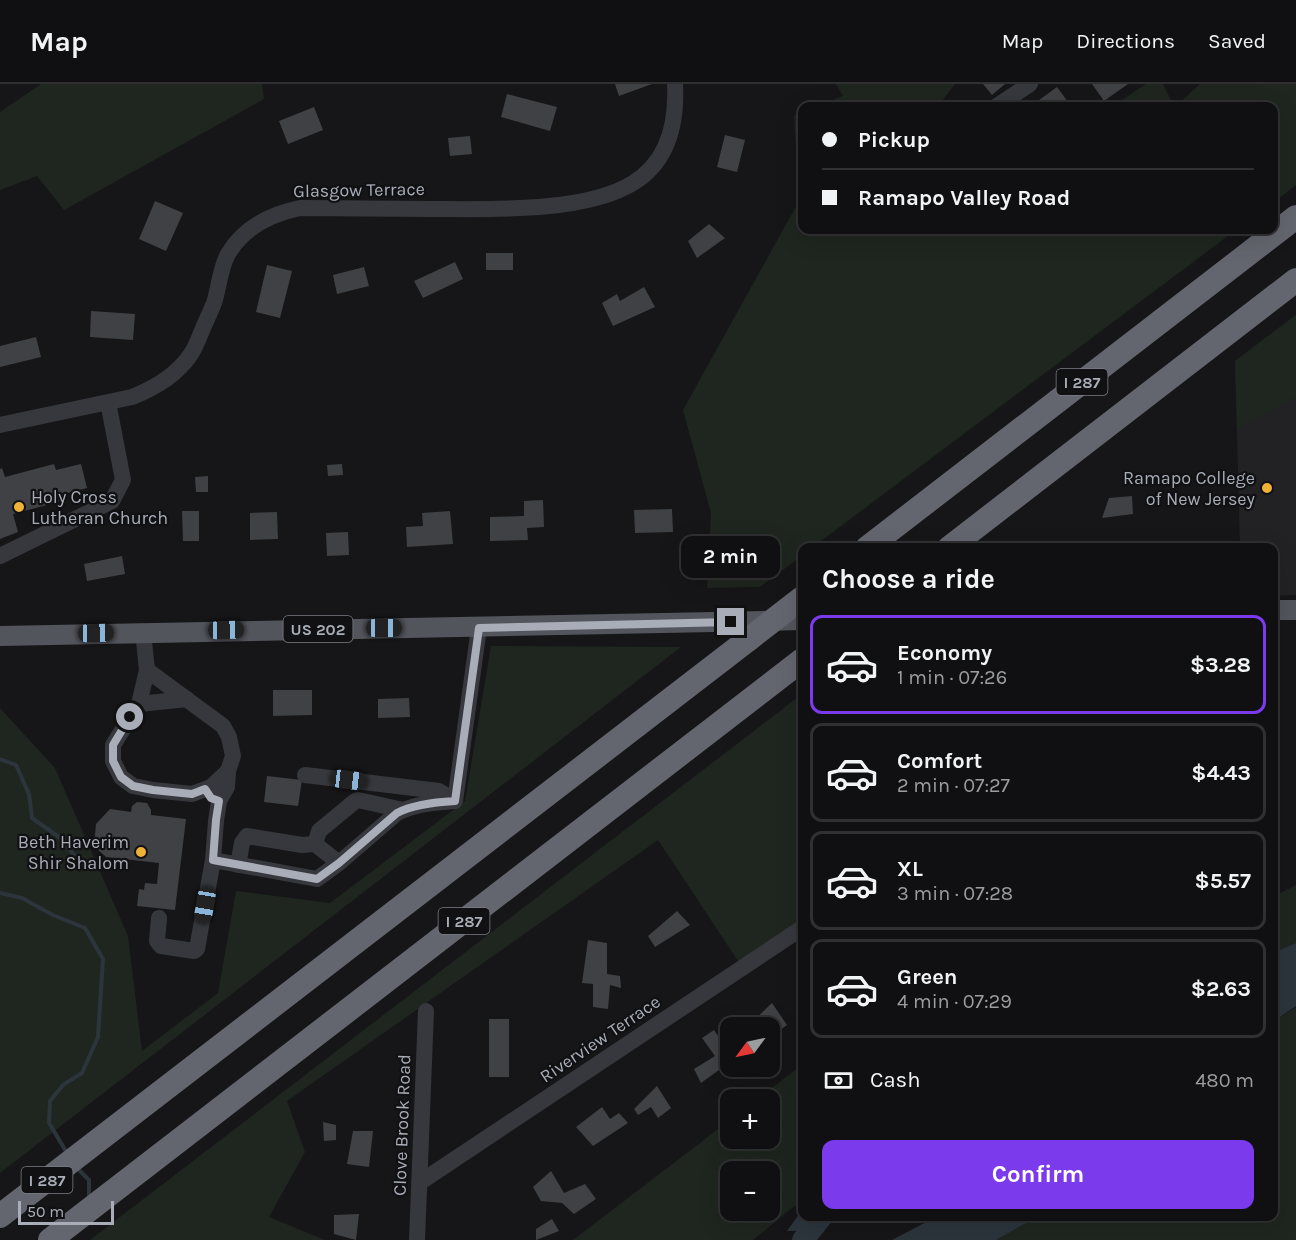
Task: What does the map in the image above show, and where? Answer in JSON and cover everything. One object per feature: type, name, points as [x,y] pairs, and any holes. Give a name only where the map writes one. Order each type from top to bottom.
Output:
[{"type":"highway","name":"I 287","points":[[1278,231],[1296,217]]},
{"type":"highway","name":"I 287","points":[[873,543],[1274,234]]},
{"type":"highway","name":"I 287","points":[[955,543],[1296,280]]},
{"type":"highway","name":"I 287","points":[[0,1216],[798,601]]},
{"type":"highway","name":"I 287","points":[[50,1240],[798,663]]},
{"type":"main road","points":[[1278,610],[1296,610]]},
{"type":"main road","name":"US 202","points":[[0,636],[798,620]]},
{"type":"street","name":"Glasgow Terrace","points":[[0,425],[132,397],[165,380],[191,354],[213,306],[228,254],[251,228],[282,212],[300,208],[495,209],[567,204],[618,191],[649,171],[669,142],[675,115],[675,84]]},
{"type":"street","points":[[1004,102],[1030,84]]},
{"type":"street","points":[[0,556],[112,501],[123,480],[108,402]]},
{"type":"street","points":[[455,801],[479,628]]},
{"type":"street","points":[[143,632],[147,670],[139,704],[113,745],[113,761],[121,777],[133,786],[192,794],[211,787],[228,771]]},
{"type":"street","points":[[147,670],[223,726],[229,737],[232,756],[227,787],[219,801],[213,860],[197,949],[194,951],[161,945],[157,941],[159,918]]},
{"type":"street","points":[[139,704],[187,699]]},
{"type":"street","points":[[305,775],[439,791],[455,801]]},
{"type":"street","points":[[205,789],[211,798],[219,801]]},
{"type":"street","points":[[315,844],[319,831],[358,800],[403,810],[455,801]]},
{"type":"street","points":[[213,860],[317,879],[403,810]]},
{"type":"street","points":[[238,865],[242,843],[248,836],[302,845],[315,844],[339,863]]},
{"type":"street","name":"Riverview Terrace","points":[[419,1183],[798,931]]},
{"type":"street","name":"Clove Brook Road","points":[[417,1240],[426,1011]]},
{"type":"shaded area","points":[[41,84],[262,84],[264,99],[64,210],[37,176],[0,190],[0,112]]},
{"type":"shaded area","points":[[836,84],[955,84],[941,102],[828,102],[843,96]]},
{"type":"shaded area","points":[[1146,84],[1163,84],[1172,102],[1119,102]]},
{"type":"shaded area","points":[[1200,84],[1296,84],[1296,185],[1278,199],[1278,102],[1180,102]]},
{"type":"shaded area","points":[[798,114],[798,184],[794,116]]},
{"type":"shaded area","points":[[798,203],[798,234],[1231,234],[818,543],[798,543],[798,559],[760,587],[707,588],[711,513],[683,410]]},
{"type":"shaded area","name":"Ramapo College of New Jersey","points":[[1296,315],[1296,595],[1278,596],[1278,543],[1240,543],[1235,361]]},
{"type":"shaded area","points":[[1296,315],[1296,397],[1237,429],[1235,361]]},
{"type":"shaded area","points":[[491,646],[681,647],[0,1173],[0,708],[55,768],[128,936],[142,1051],[218,993],[236,891],[330,903],[465,801]]},
{"type":"shaded area","points":[[798,697],[798,931],[744,970],[658,840],[287,1101],[305,1152],[269,1217],[325,1240],[90,1240]]},
{"type":"shaded area","points":[[1296,885],[1296,943],[1278,950],[1278,894]]},
{"type":"shaded area","points":[[1296,943],[1296,1006],[1278,1018],[1278,950]]},
{"type":"shaded area","points":[[1296,1007],[1296,1240],[996,1240],[1030,1221],[1278,1221],[1278,1018]]},
{"type":"shaded area","points":[[798,1068],[798,1203],[780,1218],[780,1161],[720,1161],[720,1221],[776,1221],[753,1240],[573,1240],[720,1128],[720,1149],[780,1149],[780,1089],[770,1089]]},
{"type":"shaded area","points":[[798,1216],[798,1221],[827,1221],[820,1230],[787,1231]]},
{"type":"shaded area","points":[[928,1221],[1030,1221],[996,1240],[892,1240]]},
{"type":"building","points":[[615,84],[652,84],[619,96]]},
{"type":"building","points":[[983,84],[1005,84],[992,95]]},
{"type":"building","points":[[1092,84],[1128,84],[1104,101]]},
{"type":"building","points":[[1057,87],[1068,102],[1036,102]]},
{"type":"building","points":[[507,94],[557,107],[550,131],[501,117]]},
{"type":"building","points":[[314,107],[323,130],[288,144],[279,121]]},
{"type":"building","points":[[725,135],[745,140],[737,172],[717,167]]},
{"type":"building","points":[[470,136],[472,154],[450,156],[448,138]]},
{"type":"building","points":[[155,201],[183,213],[166,251],[139,239]]},
{"type":"building","points":[[709,224],[725,238],[697,258],[688,241]]},
{"type":"building","points":[[486,253],[513,253],[513,270],[486,270]]},
{"type":"building","points":[[455,262],[463,279],[423,298],[414,281]]},
{"type":"building","points":[[267,265],[292,271],[280,318],[256,312]]},
{"type":"building","points":[[364,267],[369,286],[337,294],[333,275]]},
{"type":"building","points":[[644,287],[655,307],[613,326],[602,303],[617,294],[620,301]]},
{"type":"building","points":[[91,311],[135,314],[133,340],[90,337]]},
{"type":"building","points":[[36,337],[41,357],[0,367],[0,346]]},
{"type":"building","name":"Holy Cross Lutheran Church","points":[[54,464],[56,470],[81,464],[87,488],[60,495],[62,501],[13,514],[18,532],[0,539],[0,469],[2,468],[5,477]]},
{"type":"building","points":[[342,464],[343,475],[328,476],[327,465]]},
{"type":"building","points":[[208,476],[208,492],[196,492],[195,477]]},
{"type":"building","points":[[1132,496],[1133,514],[1102,518],[1109,498]]},
{"type":"building","points":[[543,500],[544,527],[527,528],[528,540],[490,541],[490,517],[524,516],[524,501]]},
{"type":"building","points":[[672,509],[673,532],[635,533],[634,510]]},
{"type":"building","points":[[182,511],[199,511],[199,541],[183,541]]},
{"type":"building","points":[[450,511],[453,544],[407,547],[406,527],[423,526],[422,513]]},
{"type":"building","points":[[277,512],[278,539],[250,540],[250,513]]},
{"type":"building","points":[[348,532],[349,555],[327,556],[326,533]]},
{"type":"building","points":[[122,556],[125,574],[87,581],[84,564]]},
{"type":"building","points":[[273,690],[312,690],[312,715],[273,716]]},
{"type":"building","points":[[409,698],[410,717],[378,718],[378,699]]},
{"type":"building","points":[[267,776],[302,780],[298,806],[264,802]]},
{"type":"building","name":"Beth Haverim Shir Shalom","points":[[137,802],[147,803],[151,815],[186,819],[175,910],[137,906],[139,889],[144,890],[145,883],[157,884],[159,863],[106,857],[94,846],[96,824],[110,809],[131,812],[132,806]]},
{"type":"building","points":[[677,911],[690,925],[655,947],[648,936]]},
{"type":"building","points":[[588,940],[607,943],[607,974],[620,976],[621,988],[610,985],[608,1009],[593,1007],[593,984],[582,983]]},
{"type":"building","points":[[772,1003],[787,1025],[780,1030],[780,1017],[757,1017]]},
{"type":"building","points":[[489,1019],[509,1019],[509,1077],[489,1077]]},
{"type":"building","points":[[714,1030],[720,1039],[720,1069],[701,1083],[694,1069],[715,1056],[702,1038]]},
{"type":"building","points":[[657,1086],[671,1108],[658,1118],[651,1107],[638,1115],[634,1109]]},
{"type":"building","points":[[602,1107],[610,1119],[619,1113],[628,1123],[593,1146],[576,1127]]},
{"type":"building","points":[[323,1122],[336,1125],[336,1140],[324,1141]]},
{"type":"building","points":[[353,1131],[373,1131],[369,1167],[347,1164]]},
{"type":"building","points":[[551,1171],[564,1193],[585,1184],[596,1199],[574,1214],[562,1203],[541,1201],[533,1187]]},
{"type":"building","points":[[359,1214],[356,1240],[334,1234],[334,1215]]},
{"type":"building","points":[[552,1219],[559,1231],[536,1240],[536,1229]]},
{"type":"waterway","points":[[0,759],[16,765],[29,794],[32,818],[59,837],[86,869]]},
{"type":"waterway","points":[[0,893],[22,898],[53,915],[85,928],[103,959],[98,1037],[82,1073],[63,1085],[50,1101],[49,1123],[67,1153]]},
{"type":"waterway","points":[[76,1167],[89,1180],[89,1199]]},
{"type":"waterway","points":[[803,1240],[818,1221]]},
{"type":"place","name":"Ramapo College of New Jersey","points":[[1267,488]]},
{"type":"place","name":"Holy Cross Lutheran Church","points":[[19,507]]},
{"type":"place","name":"Beth Haverim Shir Shalom","points":[[141,852]]},
{"type":"route","points":[[130,717],[113,745],[113,761],[121,777],[133,786],[153,790],[192,794],[205,789],[206,794],[219,801],[213,860],[317,879],[397,813],[441,802],[455,801],[479,628],[731,622]]}]
